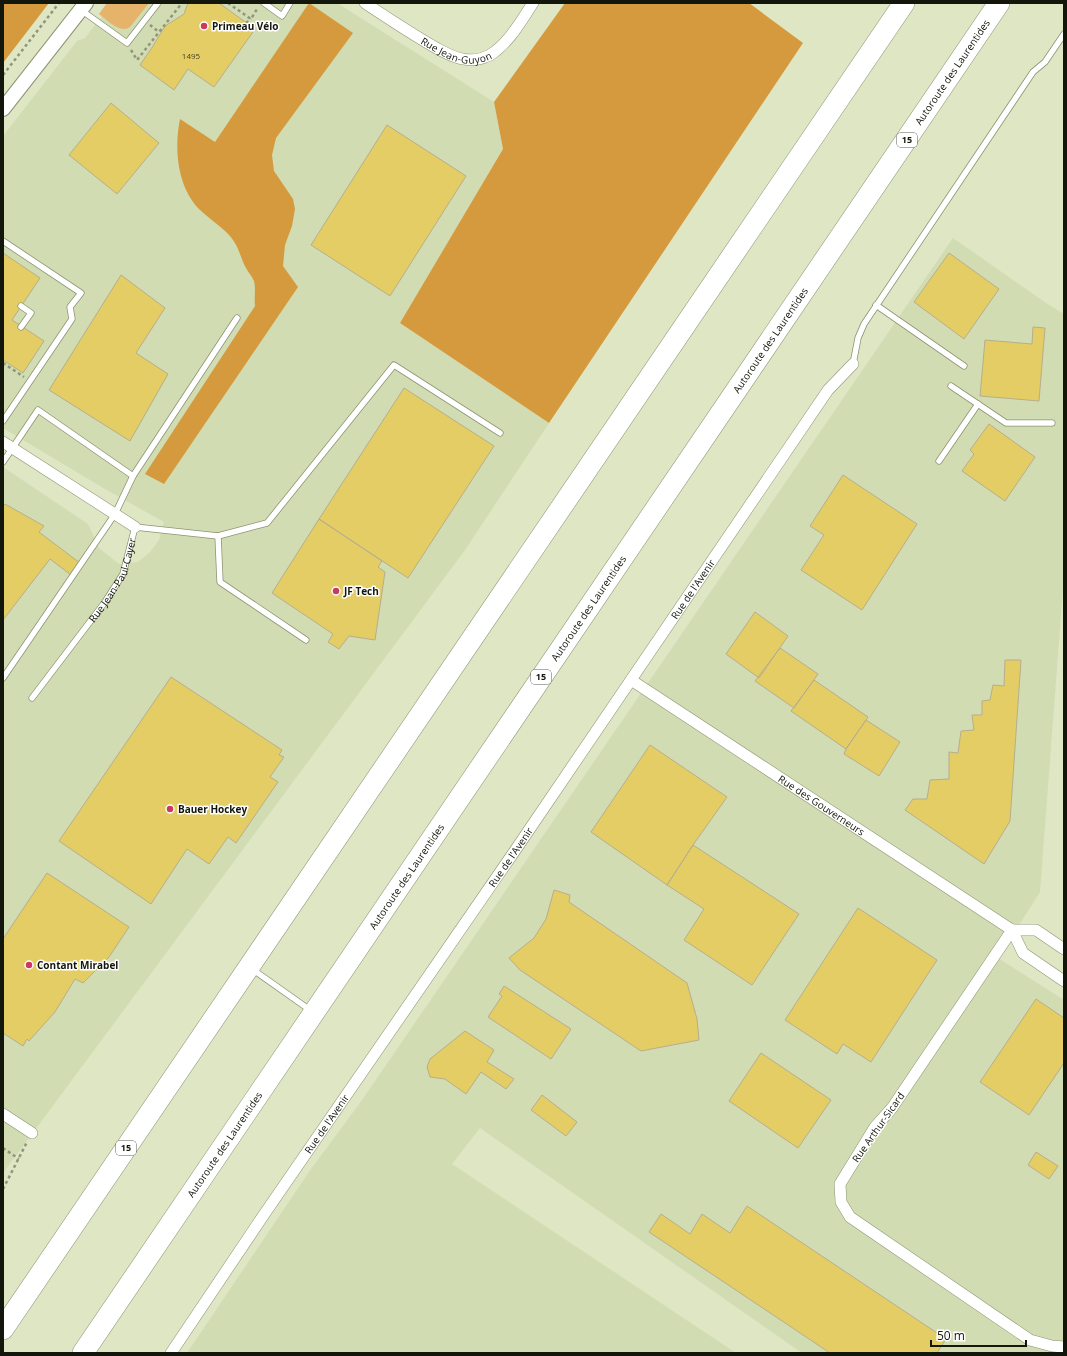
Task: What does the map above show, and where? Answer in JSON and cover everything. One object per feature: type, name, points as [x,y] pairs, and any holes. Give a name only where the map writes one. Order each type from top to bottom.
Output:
[{"type":"highway","name":"15","points":[[3,1329],[904,3]]},
{"type":"highway","name":"Autoroute des Laurentides","points":[[83,1353],[999,3]]},
{"type":"street","name":"Rue Jean-Guyon","points":[[365,3],[437,48],[462,59],[473,60],[492,54],[503,44],[520,23],[533,3]]},
{"type":"street","points":[[3,109],[83,7]]},
{"type":"street","name":"Rue de l'Avenir","points":[[171,1353],[265,1213],[828,390],[853,364]]},
{"type":"street","name":"Rue Jean-Paul-Cayer","points":[[3,442],[135,527]]},
{"type":"street","name":"Rue des Gouverneurs","points":[[631,680],[1012,930]]},
{"type":"street","points":[[1064,949],[1036,930],[1012,930],[1023,953],[1064,981]]},
{"type":"street","name":"Rue Arthur-Sicard","points":[[1012,930],[892,1108],[875,1127],[840,1184],[841,1202],[850,1217],[1030,1340],[1052,1346],[1064,1347]]},
{"type":"street","points":[[3,1114],[32,1133]]},
{"type":"lane","points":[[83,7],[126,43],[158,3]]},
{"type":"lane","points":[[264,3],[282,16],[290,3]]},
{"type":"lane","points":[[853,364],[860,331],[1033,72],[1045,62],[1064,34]]},
{"type":"lane","points":[[3,241],[80,292],[70,307],[72,319],[3,421]]},
{"type":"lane","points":[[21,306],[31,313],[21,327]]},
{"type":"lane","points":[[876,306],[964,366]]},
{"type":"lane","points":[[3,678],[115,514],[133,476],[236,318]]},
{"type":"lane","points":[[135,527],[218,536],[267,523],[394,365],[500,433]]},
{"type":"lane","points":[[951,386],[1006,423],[1052,423]]},
{"type":"lane","points":[[939,461],[978,404]]},
{"type":"lane","points":[[3,462],[38,410],[133,476]]},
{"type":"lane","name":"Rue Jean-Paul-Cayer","points":[[32,698],[105,602],[123,574],[135,527]]},
{"type":"lane","points":[[218,536],[220,582],[306,640]]},
{"type":"lane","points":[[249,966],[314,1012]]},
{"type":"path","points":[[3,75],[60,3]]},
{"type":"path","points":[[137,60],[182,3]]},
{"type":"path","points":[[228,3],[251,19]]},
{"type":"path","points":[[246,23],[251,19],[257,9]]},
{"type":"path","points":[[3,363],[24,377]]},
{"type":"path","points":[[3,1189],[32,1133]]},
{"type":"path","points":[[3,1148],[19,1158]]},
{"type":"shaded area","points":[[3,3],[49,3],[3,63]]},
{"type":"shaded area","points":[[107,3],[149,3],[130,27],[122,29],[118,28],[99,14]]},
{"type":"shaded area","points":[[112,3],[337,3],[494,102],[503,149],[400,323],[549,423],[465,550],[3,1173],[3,467],[88,524],[99,548],[119,564],[138,562],[150,552],[159,540],[164,522],[105,489],[3,428],[3,136],[77,41],[85,38]]},
{"type":"shaded area","points":[[309,3],[353,33],[276,138],[272,155],[274,171],[293,199],[295,209],[292,226],[285,245],[283,266],[298,287],[164,484],[145,474],[255,306],[254,281],[244,265],[235,243],[226,232],[199,209],[186,189],[179,166],[177,142],[180,119],[215,142]]},
{"type":"shaded area","points":[[565,3],[749,3],[803,43],[549,423],[400,323],[503,149],[494,102]]},
{"type":"shaded area","points":[[953,238],[1064,314],[1064,575],[1040,892],[998,958],[1064,1000],[1064,1353],[802,1353],[480,1128],[452,1164],[736,1353],[187,1353],[311,1169],[360,1103]]},
{"type":"building","points":[[188,3],[219,3],[255,29],[214,87],[188,69],[174,90],[140,65],[165,26],[184,14]]},
{"type":"building","points":[[111,103],[159,143],[117,194],[69,155]]},
{"type":"building","points":[[387,125],[466,176],[390,296],[311,245]]},
{"type":"building","points":[[3,253],[40,278],[12,320],[44,341],[23,373],[3,360]]},
{"type":"building","points":[[949,253],[999,289],[964,339],[914,302]]},
{"type":"building","points":[[121,275],[165,308],[136,353],[168,374],[130,441],[49,390]]},
{"type":"building","points":[[1033,327],[1045,328],[1039,401],[980,396],[985,340],[1032,344]]},
{"type":"building","points":[[404,388],[494,446],[408,578],[319,519]]},
{"type":"building","points":[[989,424],[1035,457],[1005,501],[962,471],[974,454],[970,450]]},
{"type":"building","points":[[843,475],[917,524],[862,610],[801,570],[824,535],[810,526]]},
{"type":"building","points":[[5,504],[44,526],[39,532],[80,563],[71,575],[50,559],[3,620],[3,507]]},
{"type":"building","points":[[319,519],[382,561],[378,567],[385,572],[375,640],[349,636],[339,649],[328,642],[333,634],[272,593]]},
{"type":"building","points":[[755,612],[788,636],[759,678],[726,654]]},
{"type":"building","points":[[780,648],[818,674],[794,708],[755,681]]},
{"type":"building","points":[[1005,660],[1021,660],[1010,821],[984,864],[905,810],[913,799],[927,799],[930,780],[949,779],[949,752],[958,753],[961,731],[974,730],[972,715],[982,715],[982,701],[990,700],[993,685],[1004,686]]},
{"type":"building","name":"Bauer Hockey","points":[[171,677],[282,750],[279,755],[284,757],[270,777],[278,782],[236,843],[228,837],[209,864],[187,849],[151,904],[59,841]]},
{"type":"building","points":[[814,680],[868,717],[846,749],[791,711]]},
{"type":"building","points":[[866,720],[900,742],[879,776],[844,754]]},
{"type":"building","points":[[650,745],[727,797],[667,885],[591,832]]},
{"type":"building","points":[[693,845],[799,914],[752,985],[684,940],[704,909],[667,885]]},
{"type":"building","points":[[47,873],[129,927],[109,957],[83,983],[75,979],[55,1012],[29,1041],[27,1039],[23,1046],[3,1033],[3,939]]},
{"type":"building","points":[[554,890],[570,895],[569,902],[687,983],[697,1019],[699,1040],[641,1051],[520,970],[509,958],[534,938],[546,919]]},
{"type":"building","points":[[858,908],[937,960],[871,1062],[843,1044],[837,1054],[785,1020]]},
{"type":"building","points":[[504,986],[571,1029],[551,1059],[488,1017],[502,996],[499,994]]},
{"type":"building","points":[[1036,999],[1064,1018],[1064,1063],[1029,1115],[980,1082]]},
{"type":"building","points":[[465,1031],[494,1050],[487,1062],[514,1079],[506,1089],[481,1072],[466,1094],[445,1079],[430,1077],[427,1067],[430,1059]]},
{"type":"building","points":[[761,1053],[831,1100],[798,1148],[729,1101]]},
{"type":"building","points":[[542,1095],[577,1122],[566,1136],[531,1110]]},
{"type":"building","points":[[1036,1152],[1058,1166],[1049,1179],[1028,1165]]},
{"type":"building","points":[[747,1206],[946,1339],[937,1353],[830,1353],[649,1232],[661,1214],[690,1234],[702,1214],[730,1233]]},
{"type":"place","name":"Primeau Vélo","points":[[204,26]]},
{"type":"place","name":"JF Tech","points":[[336,591]]},
{"type":"place","name":"Bauer Hockey","points":[[170,809]]},
{"type":"place","name":"Contant Mirabel","points":[[29,965]]}]
